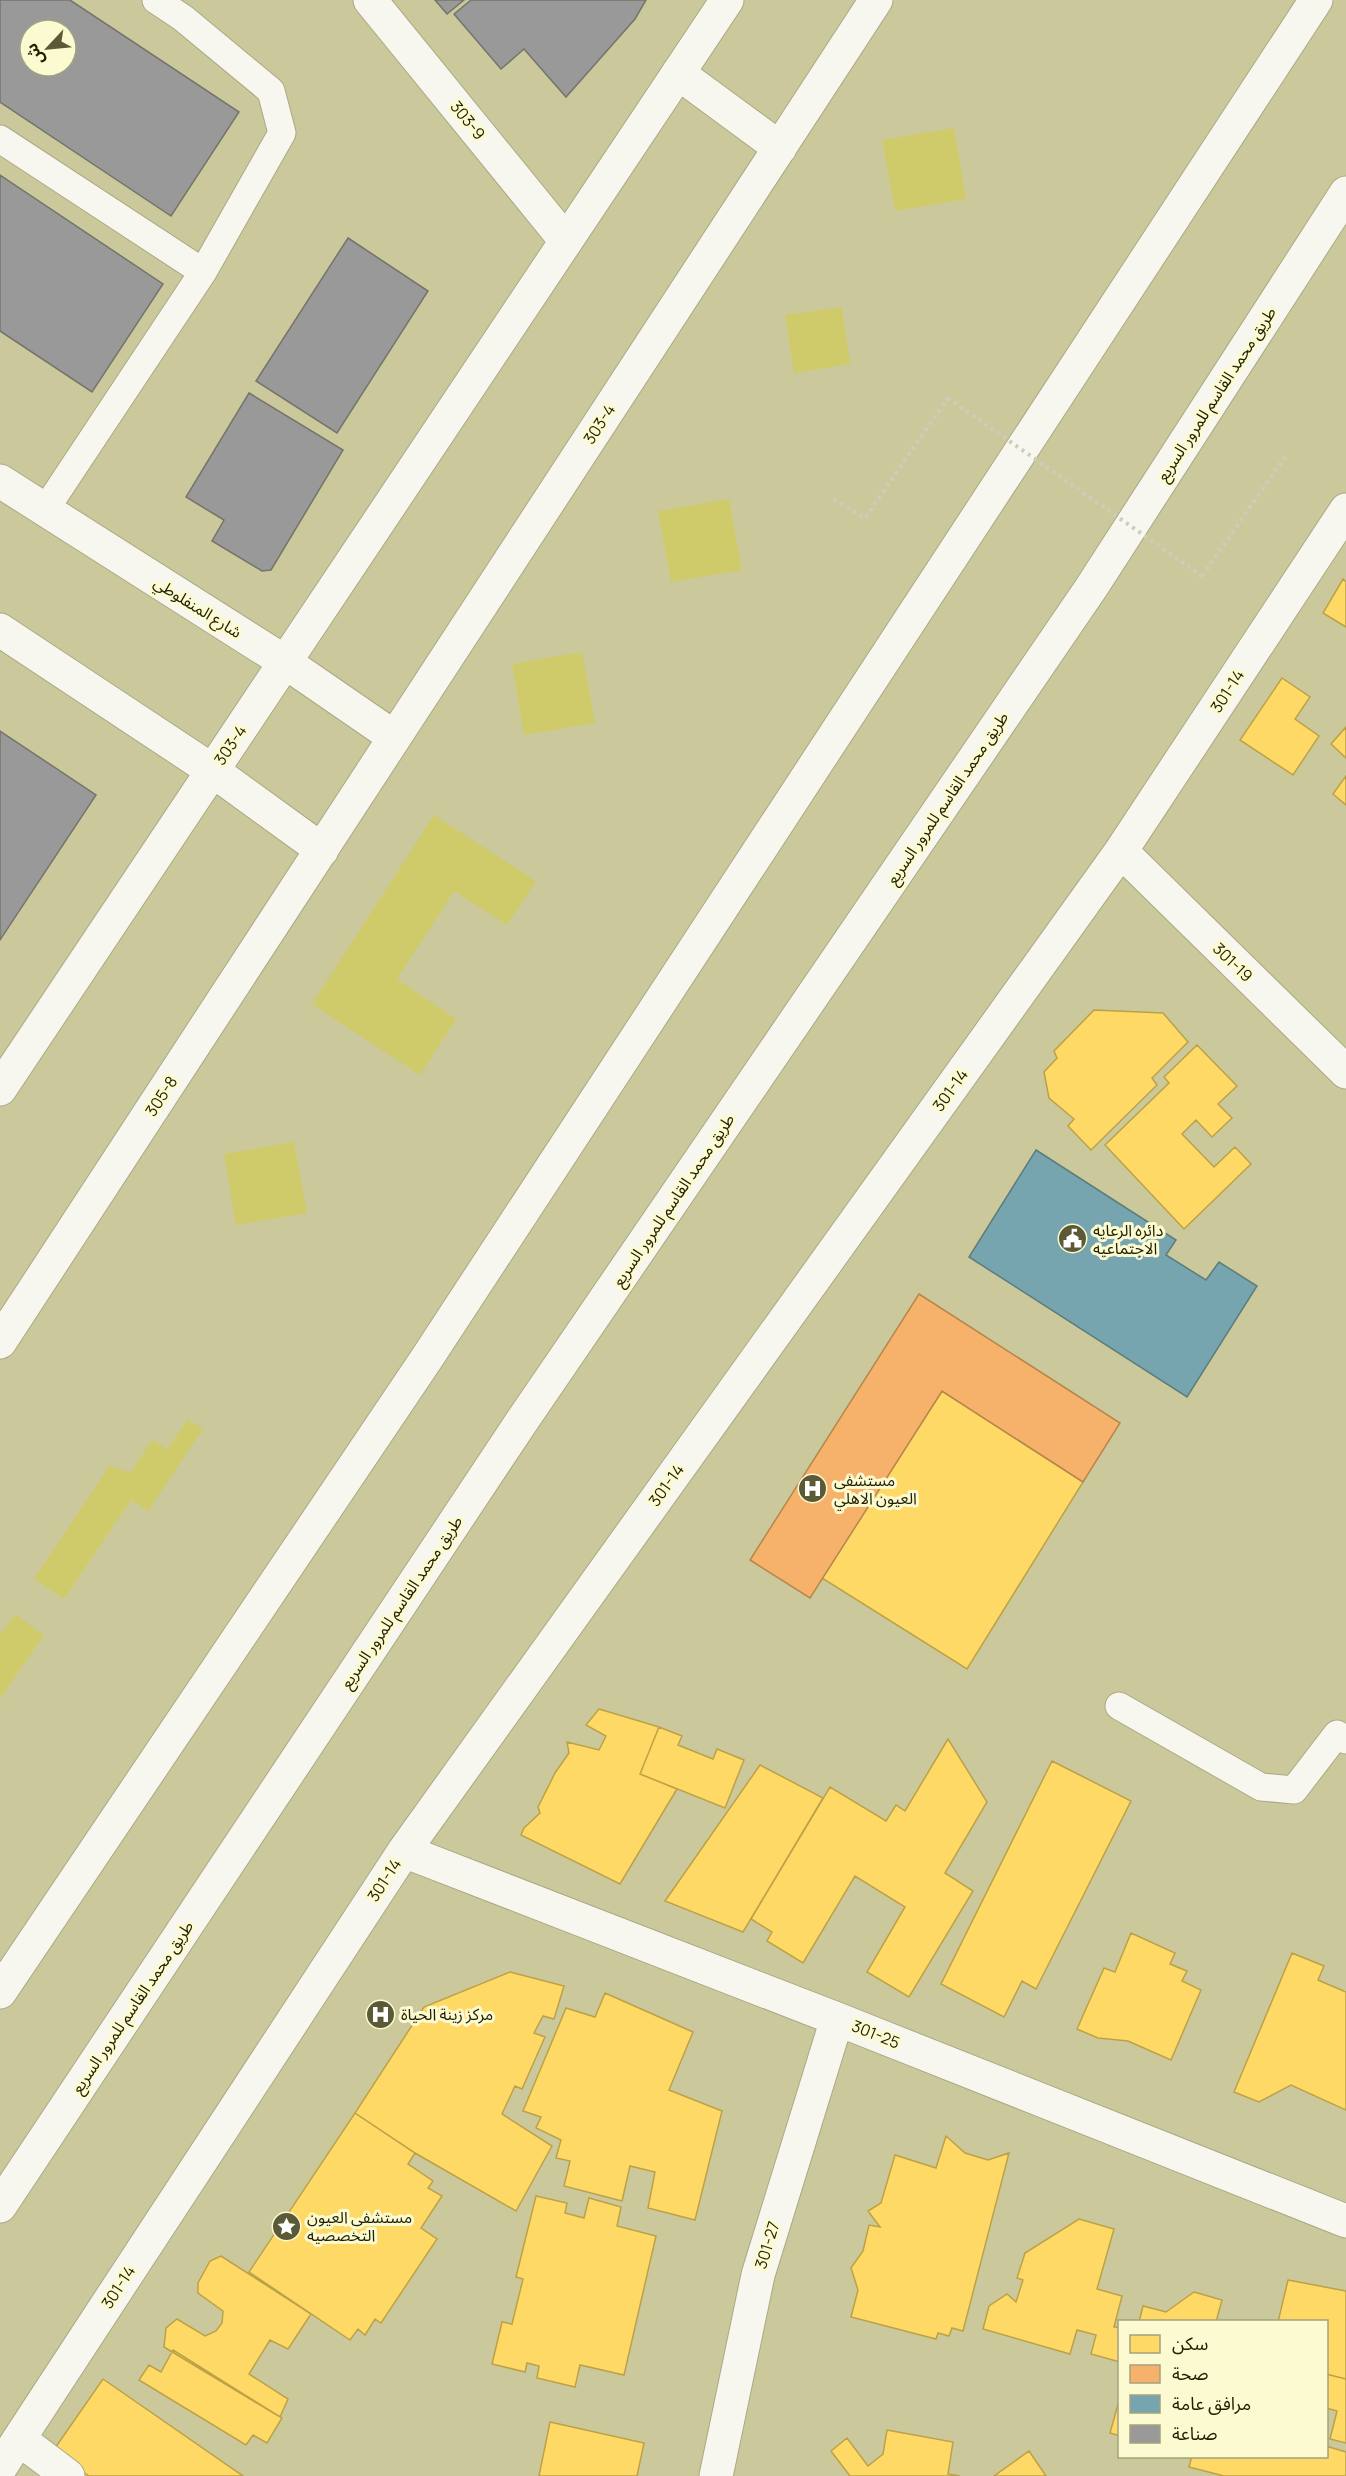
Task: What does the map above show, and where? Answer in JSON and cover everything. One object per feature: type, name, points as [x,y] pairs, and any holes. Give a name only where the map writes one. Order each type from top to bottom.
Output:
[{"type":"main road","name":"303-9","points":[[370,0],[566,241]]},
{"type":"main road","name":"303-4","points":[[213,771],[727,0]]},
{"type":"main road","name":"303-4","points":[[322,849],[876,0]]},
{"type":"main road","points":[[0,1992],[427,1358],[1316,0]]},
{"type":"main road","points":[[678,73],[780,148]]},
{"type":"main road","name":"طريق محمد القاسم للمرور السريع","points":[[0,2206],[529,1411],[1091,588],[1346,193]]},
{"type":"main road","name":"شارع المنفلوطي","points":[[0,481],[285,662],[394,736]]},
{"type":"main road","name":"301-14","points":[[0,2468],[404,1851],[1121,851],[1346,510]]},
{"type":"main road","points":[[0,630],[213,771],[322,849]]},
{"type":"main road","points":[[0,1089],[213,771]]},
{"type":"main road","name":"305-8","points":[[0,1342],[322,849]]},
{"type":"main road","name":"301-19","points":[[1121,851],[1346,1072]]},
{"type":"main road","name":"301-25","points":[[404,1851],[837,2019],[1346,2221]]},
{"type":"main road","name":"301-27","points":[[717,2476],[758,2275],[837,2019]]},
{"type":"main road","points":[[19,2439],[68,2476]]},
{"type":"lane","points":[[45,510],[203,272],[282,133],[271,91],[183,18],[156,0]]},
{"type":"lane","points":[[0,139],[203,272]]},
{"type":"lane","points":[[1119,1706],[1261,1787],[1277,1791],[1294,1790],[1343,1732]]},
{"type":"path","points":[[834,499],[865,518],[948,398],[1202,576],[1285,458]]},
{"type":"shaded area","points":[[954,128],[966,199],[895,211],[882,140]]},
{"type":"shaded area","points":[[842,307],[850,364],[794,373],[785,315]]},
{"type":"shaded area","points":[[729,499],[742,570],[671,582],[658,511]]},
{"type":"shaded area","points":[[582,652],[595,723],[524,735],[512,664]]},
{"type":"shaded area","points":[[434,815],[536,881],[507,925],[454,891],[397,979],[456,1019],[420,1075],[312,1004]]},
{"type":"shaded area","points":[[294,1142],[307,1213],[236,1225],[224,1154]]},
{"type":"shaded area","points":[[188,1419],[203,1429],[148,1511],[131,1500],[64,1599],[34,1579],[110,1465],[130,1473],[152,1440],[167,1449]]},
{"type":"shaded area","points":[[15,1614],[44,1635],[0,1699],[0,1635]]},
{"type":"building: سكن","points":[[1343,579],[1346,582],[1346,627],[1323,613]]},
{"type":"building: سكن","points":[[1282,678],[1310,697],[1295,719],[1319,736],[1293,775],[1240,740]]},
{"type":"building: سكن","points":[[1346,727],[1346,758],[1331,744]]},
{"type":"building: سكن","points":[[1346,776],[1346,805],[1333,794]]},
{"type":"building: سكن","points":[[1094,1010],[1163,1013],[1188,1042],[1152,1078],[1157,1085],[1091,1150],[1068,1126],[1074,1119],[1049,1098],[1044,1072],[1057,1058],[1054,1051]]},
{"type":"building: سكن","points":[[1197,1045],[1237,1086],[1218,1104],[1232,1118],[1212,1137],[1196,1120],[1182,1134],[1214,1167],[1235,1147],[1251,1164],[1184,1229],[1105,1145],[1169,1083],[1164,1077]]},
{"type":"building: سكن","points":[[942,1391],[1083,1482],[967,1669],[822,1578]]},
{"type":"building: سكن","points":[[599,1709],[659,1727],[640,1774],[677,1789],[620,1884],[521,1835],[524,1828],[540,1813],[538,1807],[555,1773],[569,1753],[567,1742],[599,1750],[606,1736],[586,1725]]},
{"type":"building: سكن","points":[[659,1727],[682,1736],[678,1745],[713,1759],[717,1749],[744,1760],[725,1808],[640,1774]]},
{"type":"building: سكن","points":[[948,1739],[987,1802],[945,1873],[973,1891],[909,1997],[867,1972],[905,1907],[855,1876],[803,1963],[767,1941],[772,1932],[751,1919],[830,1787],[886,1821],[896,1805],[905,1811]]},
{"type":"building: سكن","points":[[1052,1761],[1131,1801],[1036,1989],[1022,1981],[1004,2017],[941,1984]]},
{"type":"building: سكن","points":[[760,1765],[823,1798],[743,1932],[665,1901]]},
{"type":"building: سكن","points":[[1131,1933],[1175,1953],[1170,1964],[1187,1971],[1182,1981],[1201,1990],[1171,2060],[1128,2041],[1098,2038],[1077,2029],[1104,1968],[1115,1972]]},
{"type":"building: سكن","points":[[1292,1953],[1324,1966],[1318,1980],[1346,1992],[1346,2110],[1291,2085],[1259,2102],[1234,2092]]},
{"type":"building: سكن","points":[[510,1972],[564,1986],[554,2019],[543,2016],[534,2033],[545,2037],[522,2089],[515,2086],[502,2114],[552,2146],[516,2211],[415,2153],[355,2113],[424,2007]]},
{"type":"building: سكن","points":[[605,1993],[693,2032],[669,2090],[722,2111],[695,2220],[648,2208],[655,2172],[630,2166],[622,2201],[564,2186],[570,2161],[556,2158],[561,2140],[536,2128],[541,2117],[523,2111],[566,2008],[595,2017]]},
{"type":"building: سكن","points":[[355,2113],[415,2153],[408,2164],[433,2181],[428,2188],[442,2196],[421,2228],[437,2239],[381,2323],[375,2319],[365,2335],[358,2329],[350,2340],[249,2272]]},
{"type":"building: سكن","points":[[946,2136],[965,2153],[988,2160],[1009,2153],[963,2331],[952,2328],[949,2336],[938,2333],[936,2339],[851,2317],[858,2290],[851,2268],[863,2251],[869,2225],[880,2227],[868,2211],[881,2203],[895,2155],[936,2168]]},
{"type":"building: سكن","points":[[536,2196],[567,2203],[565,2213],[584,2218],[589,2198],[621,2207],[617,2226],[656,2236],[624,2375],[580,2365],[575,2387],[537,2378],[539,2366],[527,2363],[525,2372],[492,2364],[502,2322],[512,2324],[523,2279],[516,2277]]},
{"type":"building: سكن","points":[[1079,2219],[1114,2229],[1097,2289],[1122,2296],[1114,2327],[1118,2328],[1118,2361],[1091,2354],[1096,2335],[1077,2330],[1070,2354],[983,2329],[989,2306],[1007,2294],[1016,2302],[1023,2280],[1017,2278],[1025,2253]]},
{"type":"building: سكن","points":[[221,2256],[311,2314],[288,2349],[270,2340],[249,2374],[288,2399],[280,2417],[164,2347],[166,2328],[177,2319],[205,2336],[216,2331],[222,2323],[223,2311],[198,2293],[198,2283],[210,2261]]},
{"type":"building: سكن","points":[[1288,2280],[1346,2291],[1346,2379],[1328,2374],[1328,2320],[1278,2320]]},
{"type":"building: سكن","points":[[1194,2292],[1222,2300],[1217,2320],[1140,2320],[1143,2306],[1166,2312]]},
{"type":"building: سكن","points":[[173,2350],[282,2418],[267,2443],[253,2435],[246,2445],[139,2380],[149,2365],[161,2372]]},
{"type":"building: سكن","points":[[1328,2374],[1346,2379],[1346,2443],[1330,2439],[1337,2411],[1328,2409]]},
{"type":"building: سكن","points":[[103,2379],[243,2476],[89,2476],[53,2451]]},
{"type":"building: سكن","points":[[1118,2404],[1118,2435],[1110,2433]]},
{"type":"building: سكن","points":[[550,2422],[644,2443],[637,2476],[539,2476]]},
{"type":"building: سكن","points":[[887,2430],[953,2442],[948,2474],[960,2476],[850,2476],[831,2451],[847,2438],[868,2466],[883,2454]]},
{"type":"building: سكن","points":[[1328,2447],[1346,2452],[1346,2476],[1224,2476],[1189,2467],[1191,2458],[1328,2458]]},
{"type":"building: سكن","points":[[1029,2451],[1046,2476],[994,2476]]},
{"type":"building: صحة","points":[[919,1294],[1120,1423],[1083,1482],[942,1391],[810,1598],[750,1560]]},
{"type":"building: مرافق عامة","points":[[1036,1150],[1176,1240],[1166,1255],[1206,1280],[1219,1262],[1257,1286],[1187,1397],[969,1257]]},
{"type":"building: صناعة","points":[[0,0],[70,0],[239,112],[171,216],[0,102]]},
{"type":"building: صناعة","points":[[435,0],[464,0],[447,14]]},
{"type":"building: صناعة","points":[[471,0],[646,0],[635,19],[566,97],[524,49],[501,69],[454,14]]},
{"type":"building: صناعة","points":[[0,175],[163,284],[92,392],[0,331]]},
{"type":"building: صناعة","points":[[348,238],[428,291],[337,433],[256,381]]},
{"type":"building: صناعة","points":[[249,393],[343,450],[271,570],[262,571],[212,541],[224,520],[186,497]]},
{"type":"building: صناعة","points":[[0,731],[96,795],[0,940]]},
{"type":"place","name":"دائره الرعايه الاجتماعيه","points":[[1072,1239]]},
{"type":"place","name":"مستشفى العيون الاهلي","points":[[813,1489]]},
{"type":"place","name":"مركز زينة الحياة","points":[[380,2014]]},
{"type":"place","name":"مستشفى العيون التخصصيه","points":[[286,2226]]}]
